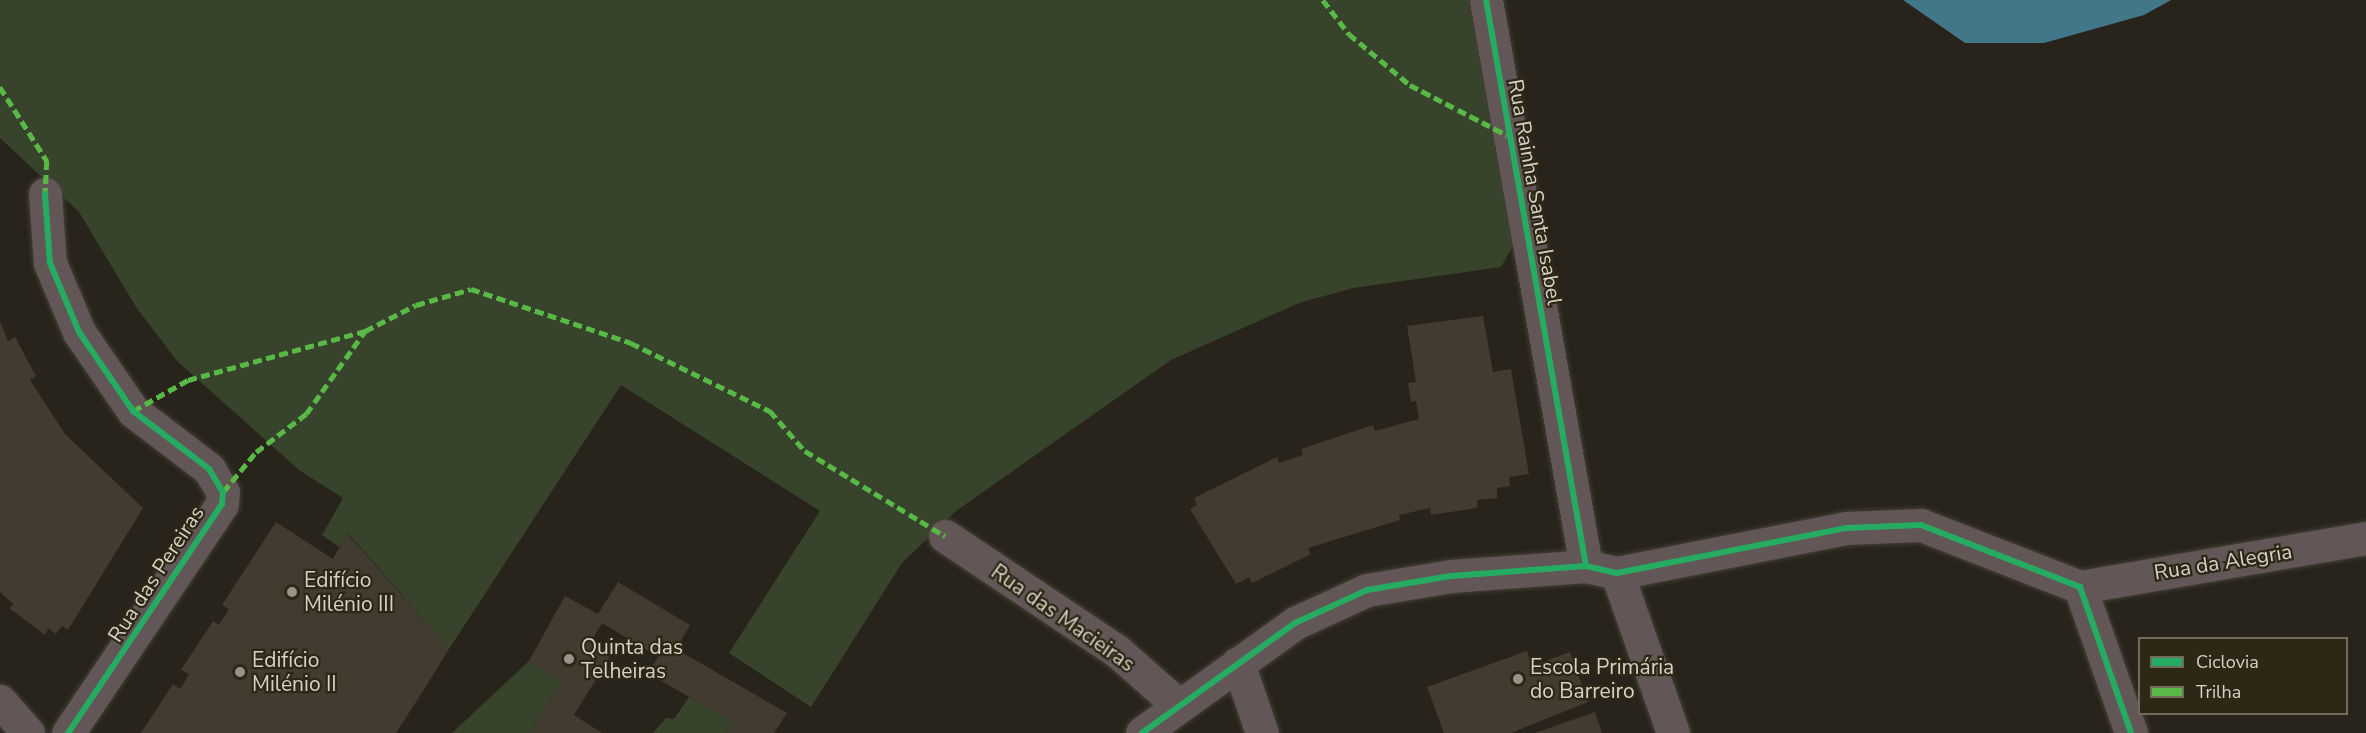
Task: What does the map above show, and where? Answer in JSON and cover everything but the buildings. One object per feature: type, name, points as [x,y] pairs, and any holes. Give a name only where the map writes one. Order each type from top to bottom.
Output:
[{"type":"street","name":"Rua Rainha Santa Isabel","points":[[1486,0],[1586,566]]},
{"type":"street","name":"Rua das Pereiras","points":[[45,194],[50,263],[79,332],[134,411],[209,469],[223,492],[222,504],[68,733]]},
{"type":"street","points":[[1142,733],[1295,623],[1367,590],[1451,576],[1586,566],[1617,573],[1846,528],[1921,525],[2080,587],[2131,733]]},
{"type":"street","name":"Rua das Macieiras","points":[[945,536],[1117,651],[1178,705]]},
{"type":"street","name":"Rua da Alegria","points":[[2080,587],[2366,538]]},
{"type":"street","points":[[1617,573],[1673,733]]},
{"type":"street","points":[[1238,663],[1262,733]]},
{"type":"street","points":[[0,701],[28,733]]},
{"type":"green space","points":[[0,0],[1469,0],[1515,242],[1501,267],[1353,288],[1299,303],[1171,360],[956,511],[902,563],[811,707],[729,653],[820,511],[621,385],[449,649],[348,533],[339,547],[322,535],[343,498],[299,470],[177,361],[136,307],[79,212],[0,138]]},
{"type":"green space","points":[[529,661],[562,681],[529,733],[452,733]]},
{"type":"green space","points":[[689,697],[732,722],[725,733],[653,733],[666,718],[674,719]]},
{"type":"water","points":[[1903,0],[2171,0],[2144,15],[2044,43],[1965,43]]},
{"type":"marked path","points":[[1323,0],[1349,34],[1410,85],[1507,135]]},
{"type":"marked path","points":[[0,87],[47,161],[45,194]]},
{"type":"marked path","points":[[133,411],[188,380],[365,331],[416,305],[471,289],[631,343],[770,411],[805,451],[945,536]]},
{"type":"marked path","points":[[223,492],[256,452],[306,414],[365,331]]},
{"type":"cycle path","points":[[1486,0],[1586,566]]},
{"type":"cycle path","points":[[45,194],[50,263],[79,332],[133,411],[209,469],[223,492],[222,504],[68,733]]},
{"type":"cycle path","points":[[1142,733],[1295,623],[1367,590],[1451,576],[1586,566],[1617,573],[1846,528],[1921,525],[2080,587],[2131,733]]},
{"type":"place","name":"Edifício Milénio III","points":[[292,592]]},
{"type":"place","name":"Quinta das Telheiras","points":[[569,659]]},
{"type":"place","name":"Edifício Milénio II","points":[[240,672]]},
{"type":"place","name":"Escola Primária do Barreiro","points":[[1518,679]]}]
